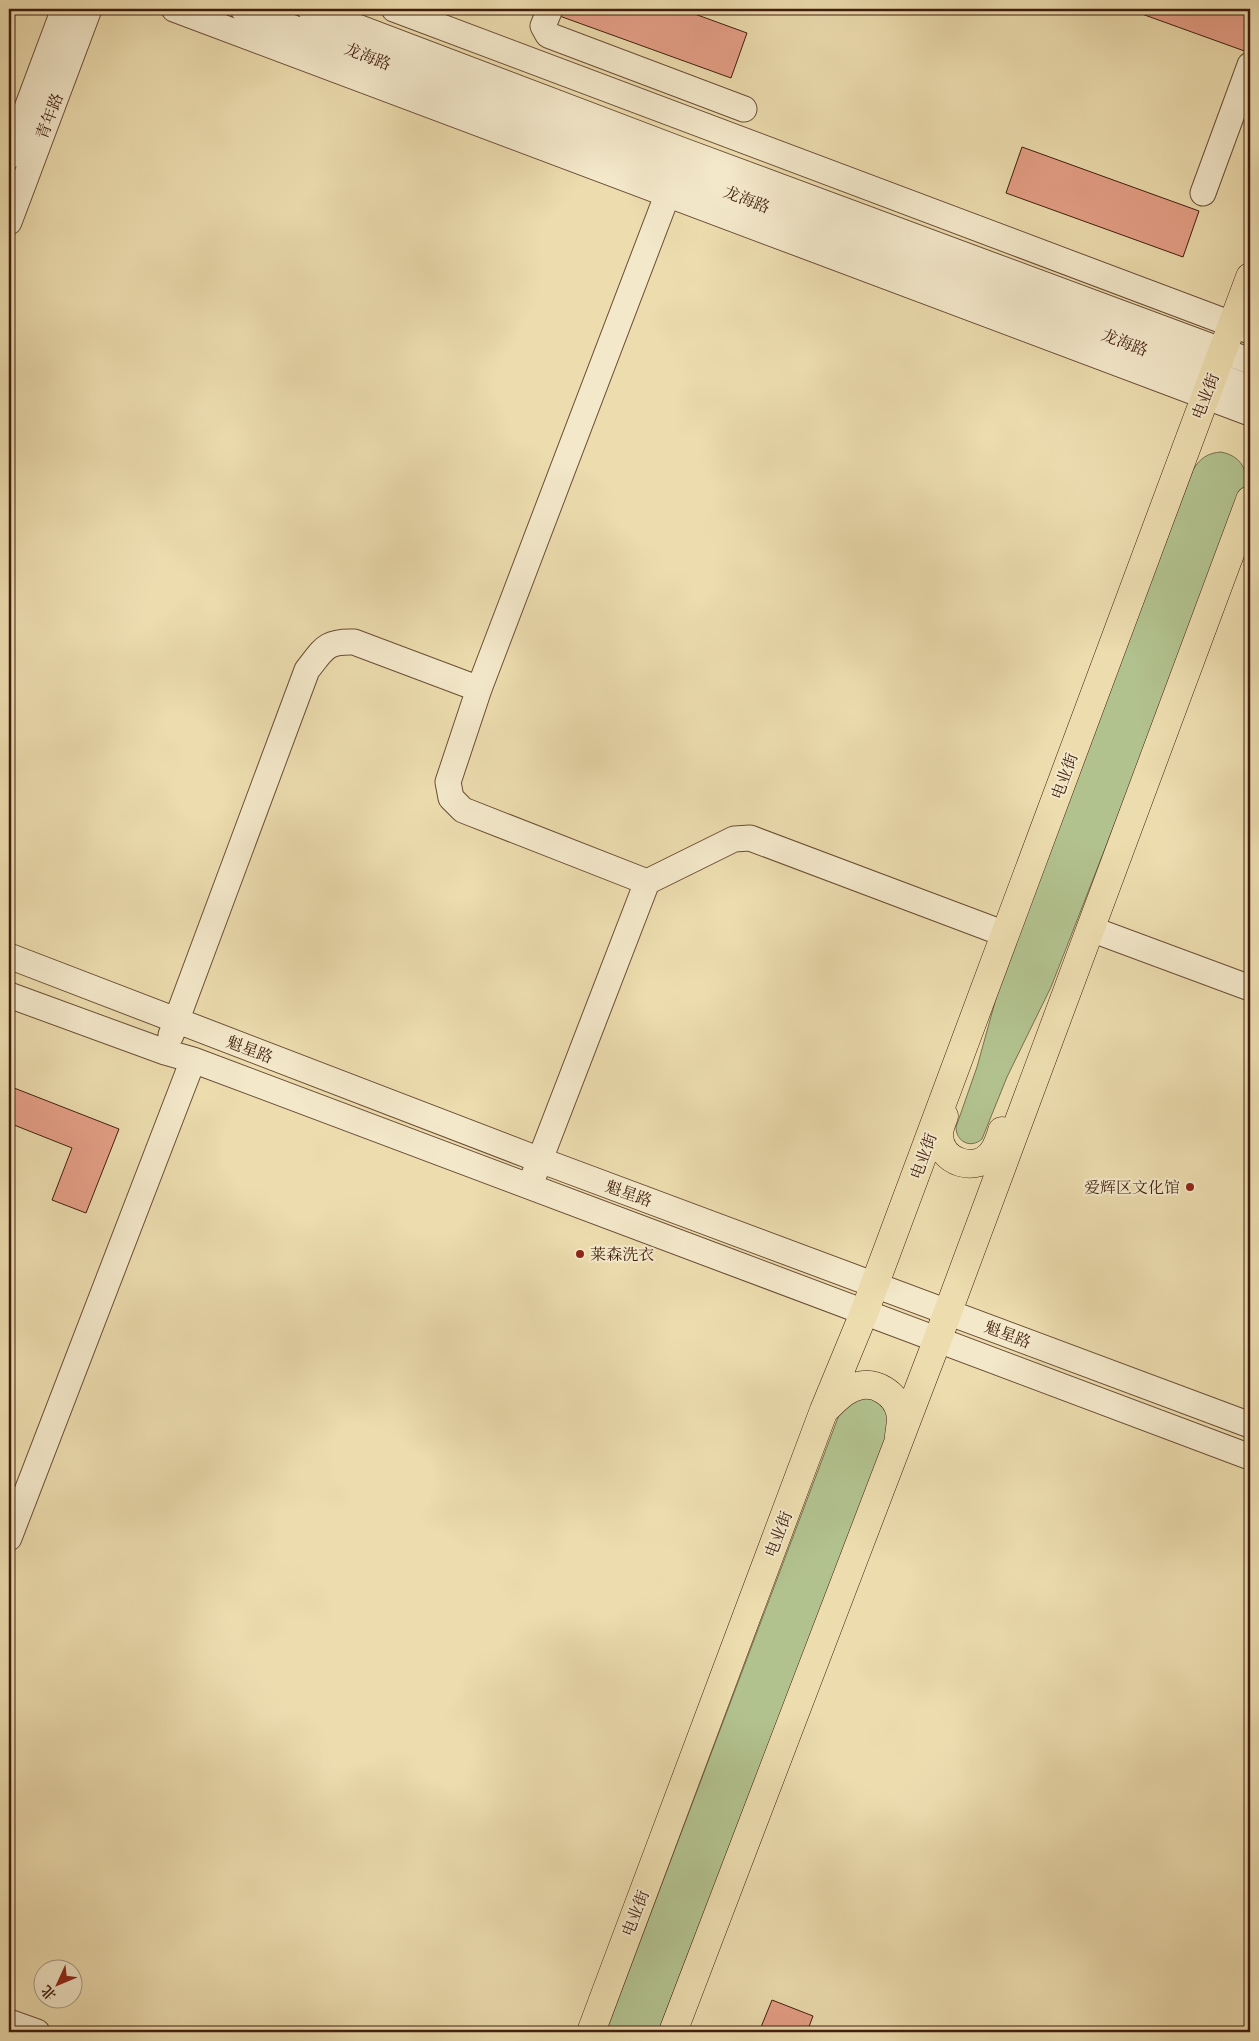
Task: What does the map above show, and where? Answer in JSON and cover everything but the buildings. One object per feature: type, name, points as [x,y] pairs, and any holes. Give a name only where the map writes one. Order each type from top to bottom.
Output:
[{"type":"main road","name":"电业街","points":[[591,2032],[824,1410],[875,1284],[1213,375],[1241,328],[1250,277]]},
{"type":"main road","points":[[672,2032],[948,1311],[1250,500]]},
{"type":"main road","points":[[975,1013],[963,1065],[940,1127],[939,1136],[945,1153],[960,1163],[978,1163],[993,1152],[1022,1080],[1050,1036]]},
{"type":"main road","points":[[824,1410],[848,1389],[870,1384],[880,1388],[890,1394],[896,1402],[900,1413],[901,1424],[897,1445]]},
{"type":"street","name":"青年路","points":[[9,156],[64,9]]},
{"type":"street","name":"青年路","points":[[9,222],[89,9]]},
{"type":"street","points":[[174,9],[676,172],[1213,375],[1250,413]]},
{"type":"street","name":"龙海路","points":[[243,9],[1250,388]]},
{"type":"street","name":"龙海路","points":[[310,9],[676,172]]},
{"type":"street","points":[[394,9],[1241,328]]},
{"type":"street","points":[[550,9],[543,26],[548,35],[744,109]]},
{"type":"street","points":[[1203,193],[1250,65]]},
{"type":"street","points":[[647,882],[463,810],[451,798],[448,782],[479,689],[676,172]]},
{"type":"street","name":"龙海路","points":[[1213,375],[1250,361]]},
{"type":"street","points":[[165,1052],[307,670],[325,648],[337,642],[354,642],[479,689]]},
{"type":"street","points":[[530,1185],[647,882],[734,840],[750,838],[1005,934]]},
{"type":"street","points":[[1090,929],[1250,988]]},
{"type":"street","name":"魁星路","points":[[9,956],[540,1160],[1250,1425]]},
{"type":"street","name":"魁星路","points":[[9,995],[165,1052],[193,1060],[530,1185],[936,1341],[1250,1458]]},
{"type":"street","points":[[9,1538],[193,1060]]},
{"type":"street","points":[[9,2022],[37,2032]]},
{"type":"green space","points":[[1221,452],[1234,457],[1242,465],[1246,476],[1245,490],[1051,987],[1007,1077],[982,1139],[969,1144],[961,1140],[956,1127],[977,1067],[1005,966],[1193,470],[1198,462],[1205,457]]},
{"type":"green space","points":[[860,1393],[887,1405],[889,1429],[658,2032],[606,2032],[842,1407]]},
{"type":"place","name":"爱辉区文化馆","points":[[1190,1187]]},
{"type":"place","name":"莱森洗衣","points":[[580,1254]]}]
